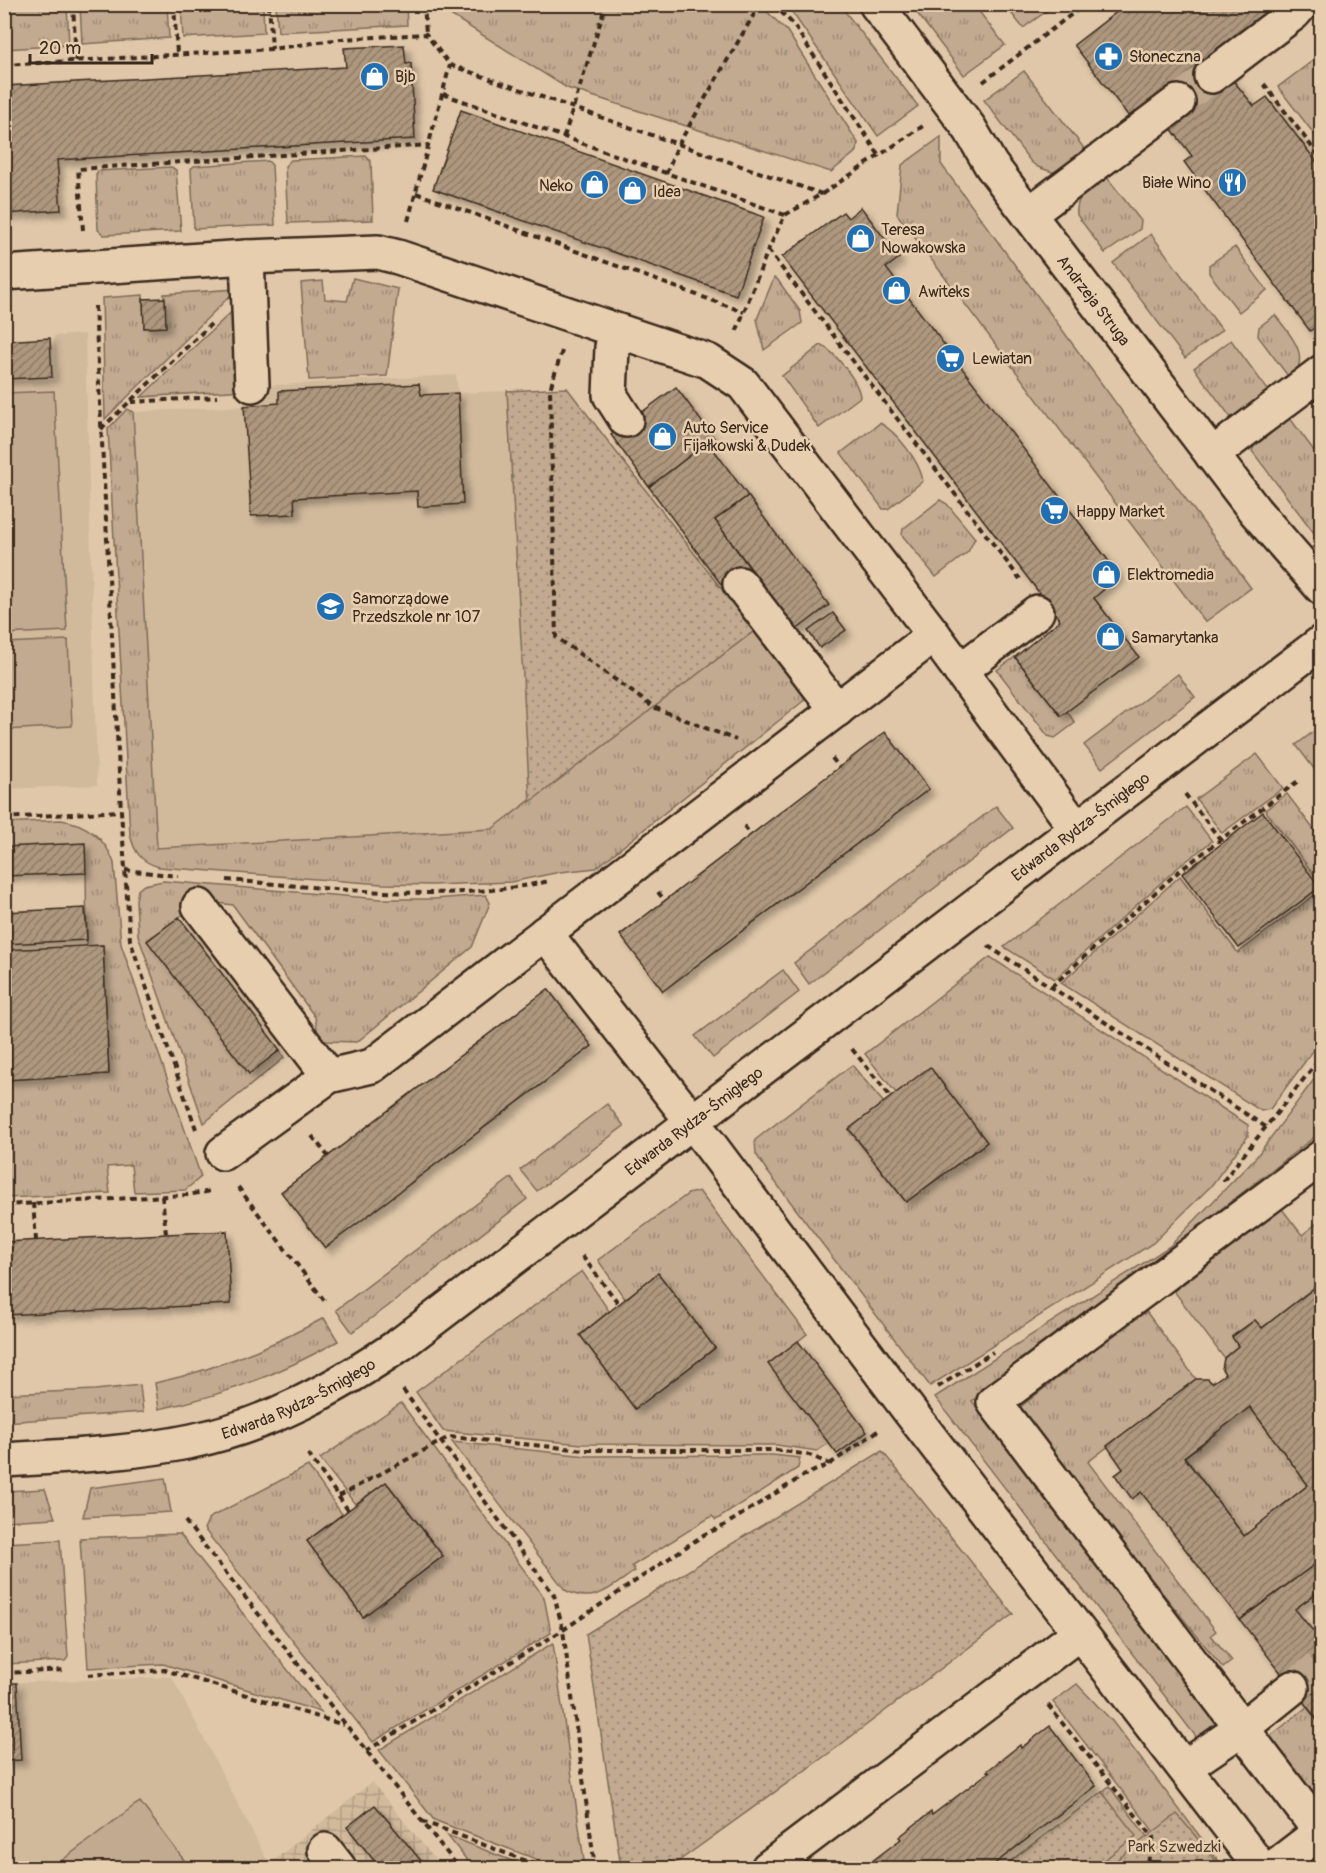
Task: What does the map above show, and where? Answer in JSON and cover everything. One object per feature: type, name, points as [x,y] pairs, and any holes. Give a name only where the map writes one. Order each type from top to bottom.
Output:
[{"type":"street","name":"Andrzeja Struga","points":[[876,4],[970,129],[991,165],[1212,455],[1255,511],[1322,588]]},
{"type":"street","points":[[1211,76],[1294,13],[1302,4]]},
{"type":"street","points":[[1312,4],[1322,23]]},
{"type":"street","points":[[1029,214],[1178,102]]},
{"type":"street","points":[[4,273],[247,273],[360,252],[390,254],[708,361],[743,384],[1076,828]]},
{"type":"street","points":[[247,273],[252,385]]},
{"type":"street","points":[[617,331],[612,347],[610,395],[626,420]]},
{"type":"street","points":[[1212,455],[1322,372]]},
{"type":"street","points":[[740,584],[837,710]]},
{"type":"street","points":[[960,671],[1037,612]]},
{"type":"street","points":[[211,1144],[329,1076],[372,1066],[934,636]]},
{"type":"street","name":"Edwarda Rydza-Śmigłego","points":[[4,1460],[117,1452],[193,1441],[271,1417],[352,1377],[402,1343],[1322,642]]},
{"type":"street","points":[[199,906],[329,1076]]},
{"type":"street","points":[[545,933],[692,1121],[1079,1633],[1185,1767],[1261,1869]]},
{"type":"street","points":[[1273,1869],[1321,1833],[994,1402],[1322,1157]]},
{"type":"street","points":[[768,1869],[1079,1633]]},
{"type":"street","points":[[1185,1767],[1241,1729],[1292,1688]]},
{"type":"path","points":[[73,4],[76,61]]},
{"type":"path","points":[[174,4],[177,54]]},
{"type":"path","points":[[269,4],[272,49]]},
{"type":"path","points":[[424,4],[426,34],[450,65],[822,194]]},
{"type":"path","points":[[564,138],[606,4]]},
{"type":"path","points":[[666,174],[678,145],[760,4]]},
{"type":"path","points":[[773,4],[793,24],[880,157]]},
{"type":"path","points":[[974,88],[1085,4]]},
{"type":"path","points":[[4,65],[272,49],[341,39],[426,34]]},
{"type":"path","points":[[1241,54],[1322,160]]},
{"type":"path","points":[[408,223],[450,65]]},
{"type":"path","points":[[443,94],[785,215]]},
{"type":"path","points":[[721,369],[768,250],[785,215],[880,157],[930,122]]},
{"type":"path","points":[[71,231],[83,230],[78,169],[429,145]]},
{"type":"path","points":[[416,193],[744,312]]},
{"type":"path","points":[[768,250],[1042,608],[1037,612]]},
{"type":"path","points":[[101,429],[130,402],[247,273]]},
{"type":"path","points":[[94,296],[130,940],[194,1127],[211,1144]]},
{"type":"path","points":[[566,341],[549,389],[556,637],[653,706],[741,742]]},
{"type":"path","points":[[130,402],[219,397]]},
{"type":"path","points":[[1051,987],[1178,872],[1221,842],[1298,781]]},
{"type":"path","points":[[1185,794],[1221,842]]},
{"type":"path","points":[[4,818],[121,811]]},
{"type":"path","points":[[125,870],[183,876]]},
{"type":"path","points":[[219,879],[374,891],[434,892],[518,888],[556,879]]},
{"type":"path","points":[[988,946],[1267,1127]]},
{"type":"path","points":[[852,1049],[891,1097]]},
{"type":"path","points":[[1219,1186],[1322,1056]]},
{"type":"path","points":[[309,1132],[328,1156]]},
{"type":"path","points":[[227,1188],[237,1186],[246,1180]]},
{"type":"path","points":[[237,1186],[327,1304]]},
{"type":"path","points":[[4,1205],[186,1195],[217,1190]]},
{"type":"path","points":[[162,1196],[166,1234]]},
{"type":"path","points":[[33,1203],[36,1240]]},
{"type":"path","points":[[582,1256],[619,1304]]},
{"type":"path","points":[[937,1388],[996,1350]]},
{"type":"path","points":[[403,1390],[554,1595],[562,1630],[595,1869]]},
{"type":"path","points":[[366,1751],[562,1630],[705,1534],[720,1528],[803,1476],[830,1464],[888,1424]]},
{"type":"path","points":[[339,1496],[449,1437],[585,1450],[777,1450],[809,1455],[830,1464]]},
{"type":"path","points":[[308,1454],[348,1510]]},
{"type":"path","points":[[185,1521],[459,1869]]},
{"type":"path","points":[[4,1673],[65,1670]]},
{"type":"path","points":[[88,1674],[165,1670],[345,1725]]},
{"type":"path","points":[[1046,1702],[1154,1837],[1147,1869]]},
{"type":"path","points":[[421,1820],[544,1869]]},
{"type":"shaded area","points":[[85,334],[97,785],[5,789],[4,381],[56,380],[54,336]]},
{"type":"shaded area","name":"Samorządowe Przedszkole nr 107","points":[[456,375],[458,393],[507,391],[530,802],[492,829],[156,848],[133,412],[244,406],[243,387]]},
{"type":"shaded area","points":[[172,1677],[269,1864],[264,1868],[5,1868],[5,1683]]},
{"type":"shaded area","points":[[372,1782],[442,1868],[264,1868]]},
{"type":"green space","points":[[5,4],[67,5],[69,45],[5,49]]},
{"type":"green space","points":[[80,5],[167,5],[169,38],[82,44]]},
{"type":"green space","points":[[181,5],[263,5],[264,33],[183,38]]},
{"type":"green space","points":[[276,5],[406,5],[407,25],[278,32]]},
{"type":"green space","points":[[441,5],[760,5],[787,31],[858,143],[857,151],[831,172],[567,88],[441,9]]},
{"type":"green space","points":[[787,5],[840,5],[918,106],[878,136]]},
{"type":"green space","points":[[911,5],[974,5],[1005,45],[964,75]]},
{"type":"green space","points":[[1005,5],[1055,5],[1023,28]]},
{"type":"green space","points":[[1319,56],[1322,59],[1321,143],[1278,87]]},
{"type":"green space","points":[[1024,71],[1090,156],[1060,172],[1052,172],[1031,162],[984,100]]},
{"type":"green space","points":[[941,137],[941,164],[1251,588],[1205,622],[897,214],[902,165]]},
{"type":"green space","points":[[366,156],[371,162],[373,220],[288,223],[285,166],[291,160]]},
{"type":"green space","points":[[268,161],[272,165],[275,225],[194,229],[191,169],[194,166]]},
{"type":"green space","points":[[171,167],[176,170],[181,231],[104,235],[98,230],[96,174],[98,171]]},
{"type":"green space","points":[[1102,171],[1141,221],[1140,229],[1105,253],[1077,215],[1081,196]]},
{"type":"green space","points":[[1151,234],[1222,330],[1185,358],[1113,263]]},
{"type":"green space","points":[[1235,247],[1267,290],[1239,312],[1209,273],[1209,265]]},
{"type":"green space","points":[[353,278],[398,289],[387,376],[309,380],[301,283],[323,281],[325,299],[347,301]]},
{"type":"green space","points":[[774,278],[800,311],[802,323],[764,350],[757,319]]},
{"type":"green space","points":[[237,289],[105,419],[102,298],[143,295],[144,328],[165,327],[164,294]]},
{"type":"green space","points":[[241,303],[244,390],[141,397]]},
{"type":"green space","points":[[1275,315],[1292,338],[1299,354],[1297,371],[1291,380],[1258,336],[1259,327]]},
{"type":"green space","points":[[1231,340],[1273,397],[1232,419],[1194,368]]},
{"type":"green space","points":[[821,345],[833,354],[845,368],[859,391],[860,397],[819,428],[782,376]]},
{"type":"green space","points":[[567,388],[754,631],[530,802],[507,391]]},
{"type":"green space","points":[[54,391],[67,631],[5,634],[5,393]]},
{"type":"green space","points":[[127,409],[133,412],[157,848],[492,829],[754,631],[807,698],[596,868],[560,872],[511,882],[432,885],[382,884],[153,865],[139,855],[130,834],[108,429]]},
{"type":"green space","points":[[1286,413],[1321,460],[1321,542],[1252,451],[1260,433]]},
{"type":"green space","points":[[880,423],[887,427],[907,448],[923,481],[888,509],[883,509],[841,453]]},
{"type":"green space","points":[[940,500],[947,504],[975,538],[968,552],[936,577],[902,535],[903,529]]},
{"type":"green space","points":[[68,640],[72,726],[5,730],[5,643]]},
{"type":"green space","points":[[1015,657],[1061,716],[1067,711],[1075,723],[1055,738],[1048,736],[997,670]]},
{"type":"green space","points":[[1178,674],[1195,697],[1102,768],[1084,745]]},
{"type":"green space","points":[[1321,726],[1321,778],[1296,745]]},
{"type":"green space","points":[[1257,754],[1283,788],[1222,833],[1196,799]]},
{"type":"green space","points":[[1287,794],[1321,839],[1321,884],[1265,810]]},
{"type":"green space","points":[[996,806],[1013,828],[809,984],[794,963]]},
{"type":"green space","points":[[1186,807],[1212,841],[1176,869],[1055,979],[1004,947]]},
{"type":"green space","points":[[61,820],[79,825],[94,834],[106,847],[114,863],[121,944],[201,1177],[185,1190],[134,1192],[131,1165],[107,1167],[110,1193],[5,1198],[5,1080],[109,1073],[103,945],[87,946],[86,873],[5,847],[5,823]]},
{"type":"green space","points":[[1180,876],[1238,953],[1321,890],[1321,1040],[1270,1109],[1261,1111],[1061,983]]},
{"type":"green space","points":[[163,881],[381,899],[434,899],[486,895],[490,903],[472,947],[357,1042],[324,1041],[318,1035],[315,1017],[233,905],[202,901],[148,940],[249,1073],[280,1050],[284,1058],[204,1123],[138,935],[136,900],[138,890],[144,885]]},
{"type":"green space","points":[[990,957],[1248,1125],[1248,1136],[1211,1186],[1153,1243],[930,1386],[767,1171],[756,1154],[755,1140],[852,1065],[884,1103],[849,1130],[906,1202],[987,1142],[930,1068],[896,1093],[865,1054]]},
{"type":"green space","points":[[783,970],[799,992],[713,1058],[695,1036]]},
{"type":"green space","points":[[1321,1070],[1321,1132],[972,1401],[1217,1722],[1197,1738],[935,1397],[1170,1246],[1257,1156]]},
{"type":"green space","points":[[607,1104],[624,1126],[537,1191],[520,1170]]},
{"type":"green space","points":[[511,1178],[527,1199],[352,1332],[336,1310]]},
{"type":"green space","points":[[699,1191],[807,1334],[769,1364],[829,1443],[817,1451],[777,1445],[582,1444],[443,1431],[416,1392],[582,1271],[609,1311],[580,1335],[635,1409],[715,1348],[658,1273],[625,1299],[598,1260],[688,1194]]},
{"type":"green space","points":[[1282,1209],[1302,1235],[1321,1220],[1321,1282],[1262,1328],[1255,1320],[1232,1336],[1238,1346],[1224,1358],[1174,1291]]},
{"type":"green space","points":[[1145,1310],[1196,1379],[1088,1462],[1216,1631],[1211,1635],[1232,1661],[1223,1668],[1114,1533],[1019,1408]]},
{"type":"green space","points":[[324,1318],[338,1341],[252,1382],[183,1404],[159,1409],[155,1383],[178,1378],[242,1356],[283,1339]]},
{"type":"green space","points":[[140,1385],[143,1412],[5,1422],[5,1394],[95,1390]]},
{"type":"green space","points":[[401,1403],[544,1597],[551,1633],[373,1742],[204,1529],[209,1518],[308,1466],[342,1514],[307,1541],[363,1617],[443,1556],[386,1482],[355,1504],[320,1459]]},
{"type":"green space","points":[[1250,1407],[1308,1485],[1244,1536],[1185,1457]]},
{"type":"green space","points":[[452,1442],[587,1456],[772,1455],[800,1458],[798,1468],[716,1520],[712,1516],[632,1566],[635,1571],[610,1588],[585,1596],[565,1590]]},
{"type":"green space","points":[[882,1451],[1013,1614],[832,1751],[669,1868],[621,1868],[586,1634]]},
{"type":"green space","points":[[165,1478],[171,1512],[83,1517],[90,1488]]},
{"type":"green space","points":[[45,1489],[55,1518],[5,1521],[5,1491]]},
{"type":"green space","points":[[180,1534],[321,1712],[163,1664],[88,1668],[80,1538]]},
{"type":"green space","points":[[60,1540],[68,1657],[65,1661],[5,1664],[5,1543]]},
{"type":"green space","points":[[553,1643],[585,1868],[559,1868],[434,1820],[379,1750]]},
{"type":"green space","points":[[1077,1684],[1112,1721],[1224,1868],[1160,1868],[1158,1837],[1053,1702]]},
{"type":"green space","points":[[1307,1707],[1321,1726],[1321,1802],[1269,1737]]},
{"type":"green space","points":[[1109,1786],[1148,1838],[1122,1868],[1093,1868],[1135,1836],[1102,1792]]},
{"type":"green space","points":[[1102,1792],[1136,1836],[1093,1868],[1001,1868]]},
{"type":"green space","points":[[140,1802],[190,1868],[52,1868],[135,1805]]},
{"type":"green space","name":"Park Szwedzki","points":[[1177,1814],[1222,1868],[1106,1868]]},
{"type":"green space","points":[[447,1835],[530,1868],[473,1868]]},
{"type":"building","points":[[1127,4],[1280,4],[1220,88],[1187,114],[1130,118],[1074,45]]},
{"type":"building","points":[[404,45],[406,64],[411,63],[415,139],[57,160],[61,210],[4,214],[4,86],[346,67],[344,48]]},
{"type":"building","points":[[1232,79],[1254,106],[1267,97],[1322,169],[1322,329],[1318,325],[1310,331],[1184,162],[1192,156],[1170,127]]},
{"type":"building","points":[[461,110],[764,217],[736,295],[433,189]]},
{"type":"building","points":[[861,207],[899,258],[886,268],[1120,576],[1094,598],[1139,657],[1061,716],[1015,657],[1060,620],[782,257],[843,212],[848,218]]},
{"type":"building","points":[[165,298],[166,327],[144,328],[143,299]]},
{"type":"building","points":[[50,338],[52,377],[4,379],[4,341]]},
{"type":"building","points":[[419,384],[421,395],[458,393],[463,504],[418,507],[417,491],[294,498],[295,514],[251,516],[244,406],[279,403],[279,391]]},
{"type":"building","points":[[676,387],[714,438],[649,487],[611,435]]},
{"type":"building","points":[[708,442],[748,496],[715,520],[752,571],[726,591],[649,487]]},
{"type":"building","points":[[748,496],[829,605],[796,630],[715,520]]},
{"type":"building","points":[[833,613],[846,630],[820,648],[808,631]]},
{"type":"building","points":[[885,732],[929,789],[663,991],[620,935]]},
{"type":"building","points":[[1263,812],[1320,887],[1239,948],[1182,874]]},
{"type":"building","points":[[85,843],[86,873],[4,876],[4,847]]},
{"type":"building","points":[[85,908],[87,940],[4,944],[4,912]]},
{"type":"building","points":[[179,917],[280,1050],[249,1074],[147,941]]},
{"type":"building","points":[[103,945],[109,1074],[4,1080],[4,950]]},
{"type":"building","points":[[548,989],[592,1046],[325,1248],[281,1192]]},
{"type":"building","points":[[930,1067],[987,1142],[906,1202],[849,1129]]},
{"type":"building","points":[[227,1231],[231,1304],[4,1315],[4,1242]]},
{"type":"building","points":[[658,1273],[715,1348],[635,1409],[580,1335]]},
{"type":"building","points":[[1322,1282],[1322,1559],[1240,1620],[1141,1492],[1132,1499],[1115,1475],[1123,1469],[1107,1446],[1196,1379],[1208,1379],[1212,1383],[1225,1374],[1222,1369],[1224,1358],[1238,1346],[1232,1337],[1255,1320],[1262,1328]],"holes":[[[1250,1407],[1308,1485],[1244,1536],[1184,1457]]]},
{"type":"building","points":[[798,1341],[867,1432],[837,1454],[768,1364]]},
{"type":"building","points":[[386,1482],[443,1556],[363,1617],[307,1541]]},
{"type":"building","points":[[1322,1559],[1322,1589],[1295,1609],[1322,1642],[1322,1726],[1240,1620]]},
{"type":"building","points":[[4,1683],[17,1683],[21,1760],[4,1761]]},
{"type":"building","points":[[1050,1726],[1096,1786],[989,1868],[863,1868],[931,1812],[932,1815],[989,1772],[987,1771],[1020,1745],[1021,1748]]},
{"type":"building","points":[[375,1805],[427,1868],[380,1868],[347,1827]]},
{"type":"tunnel","points":[[1178,102],[1211,76]]},
{"type":"tunnel","points":[[1292,1688],[1322,1665]]},
{"type":"place","name":"Słoneczna","points":[[1108,56]]},
{"type":"place","name":"Bjb","points":[[374,76]]},
{"type":"place","name":"Białe Wino","points":[[1232,182]]},
{"type":"place","name":"Neko","points":[[594,185]]},
{"type":"place","name":"Idea","points":[[632,191]]},
{"type":"place","name":"Teresa Nowakowska","points":[[860,238]]},
{"type":"place","name":"Awiteks","points":[[897,291]]},
{"type":"place","name":"Lewiatan","points":[[951,358]]},
{"type":"place","name":"Auto Service Fijałkowski & Dudek","points":[[662,436]]},
{"type":"place","name":"Happy Market","points":[[1055,511]]},
{"type":"place","name":"Elektromedia","points":[[1106,574]]},
{"type":"place","name":"Samorządowe Przedszkole nr 107","points":[[331,607]]},
{"type":"place","name":"Samarytanka","points":[[1110,637]]}]
